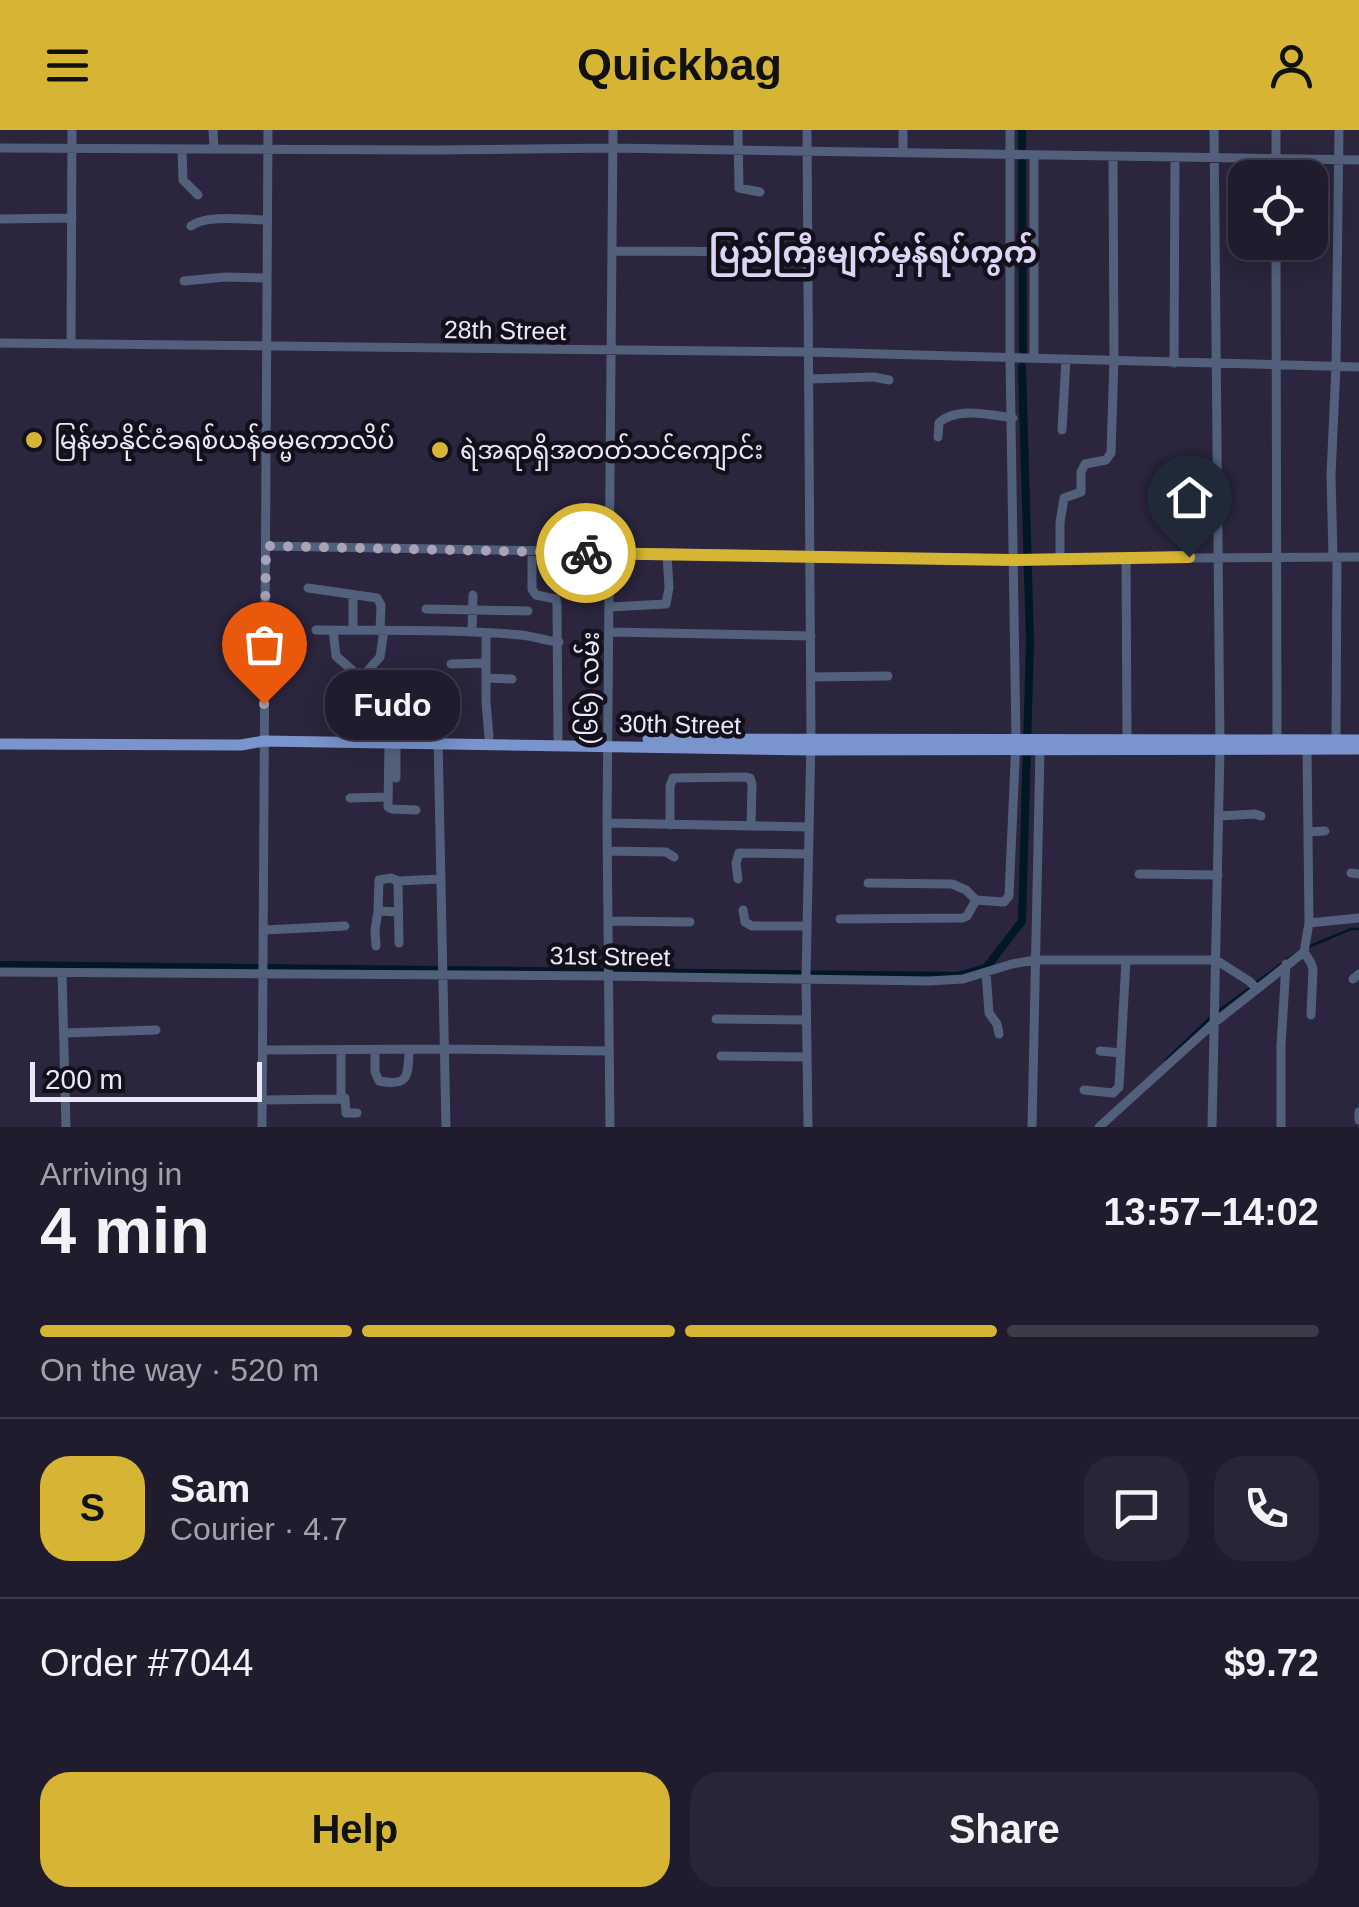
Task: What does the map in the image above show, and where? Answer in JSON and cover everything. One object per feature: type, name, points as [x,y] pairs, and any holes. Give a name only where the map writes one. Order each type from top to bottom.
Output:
[{"type":"main road","name":"30th Street","points":[[360,740],[392,744],[490,737],[608,742]]},
{"type":"main road","name":"30th Street","points":[[1025,745],[1127,738],[1359,749]]},
{"type":"main road","name":"30th Street","points":[[0,740],[1025,745],[1359,740]]},
{"type":"street","points":[[71,344],[72,130]]},
{"type":"street","points":[[213,130],[214,149]]},
{"type":"street","points":[[262,1127],[268,130]]},
{"type":"street","name":"(၆၆) လမ်း","points":[[610,1127],[607,823],[612,130]]},
{"type":"street","points":[[738,130],[739,188],[760,192]]},
{"type":"street","points":[[807,130],[811,557],[808,1127]]},
{"type":"street","points":[[903,130],[903,152]]},
{"type":"street","points":[[1010,130],[1021,156],[1022,358],[1012,418],[1021,559],[1034,960],[1032,1127]]},
{"type":"street","points":[[1212,1127],[1220,744],[1214,130]]},
{"type":"street","points":[[1276,130],[1276,159]]},
{"type":"street","points":[[1336,740],[1331,476],[1339,130]]},
{"type":"street","points":[[0,148],[612,148],[1359,160]]},
{"type":"street","points":[[182,149],[184,180],[198,195]]},
{"type":"street","points":[[1021,156],[1022,358]]},
{"type":"street","points":[[1060,559],[1064,498],[1081,492],[1085,464],[1106,460],[1111,454],[1113,157]]},
{"type":"street","points":[[1174,363],[1175,157]]},
{"type":"street","points":[[0,219],[72,218]]},
{"type":"street","points":[[191,226],[210,219],[267,220]]},
{"type":"street","points":[[612,251],[809,252]]},
{"type":"street","points":[[1276,260],[1276,739]]},
{"type":"street","points":[[184,281],[266,278]]},
{"type":"street","name":"28th Street","points":[[0,343],[810,352],[1359,367]]},
{"type":"street","points":[[1062,430],[1066,359]]},
{"type":"street","points":[[810,379],[874,376],[889,380]]},
{"type":"street","points":[[938,437],[939,423],[946,416],[1012,418]]},
{"type":"street","points":[[266,546],[1021,559],[1359,556]]},
{"type":"street","points":[[532,551],[532,589],[536,594],[556,599],[558,738]]},
{"type":"street","points":[[610,607],[666,604],[668,554]]},
{"type":"street","points":[[1126,558],[1127,738]]},
{"type":"street","points":[[308,588],[380,600],[380,658],[361,678],[360,740]]},
{"type":"street","points":[[352,630],[353,595]]},
{"type":"street","points":[[472,632],[473,595]]},
{"type":"street","points":[[426,608],[528,612]]},
{"type":"street","points":[[316,630],[472,632],[527,635],[559,642]]},
{"type":"street","points":[[333,630],[336,656],[361,678]]},
{"type":"street","points":[[610,632],[811,636]]},
{"type":"street","points":[[486,633],[490,737]]},
{"type":"street","points":[[451,664],[486,663]]},
{"type":"street","points":[[811,677],[888,676]]},
{"type":"street","points":[[487,678],[512,679]]},
{"type":"street","points":[[438,740],[446,1127]]},
{"type":"street","points":[[392,744],[396,778]]},
{"type":"street","points":[[392,744],[390,809],[416,810]]},
{"type":"street","points":[[868,883],[952,884],[976,900],[1004,902],[1009,896],[1025,745]]},
{"type":"street","points":[[1100,1127],[1214,1018],[1253,985],[1304,952],[1308,929],[1307,748]]},
{"type":"street","points":[[670,825],[672,778],[746,777],[752,784],[751,826]]},
{"type":"street","points":[[350,798],[388,797]]},
{"type":"street","points":[[1218,816],[1261,816]]},
{"type":"street","points":[[607,823],[808,827]]},
{"type":"street","points":[[1308,832],[1325,831]]},
{"type":"street","points":[[608,851],[669,852],[674,857]]},
{"type":"street","points":[[738,880],[739,853],[808,854]]},
{"type":"street","points":[[1139,874],[1218,875]]},
{"type":"street","points":[[376,946],[379,880],[441,878]]},
{"type":"street","points":[[398,881],[399,943]]},
{"type":"street","points":[[840,920],[964,918],[976,900]]},
{"type":"street","points":[[743,910],[745,922],[752,926],[807,926]]},
{"type":"street","points":[[378,911],[398,912]]},
{"type":"street","points":[[1308,929],[1359,918]]},
{"type":"street","points":[[608,921],[690,922]]},
{"type":"street","points":[[264,930],[345,926]]},
{"type":"street","points":[[1304,952],[1313,968],[1311,1015]]},
{"type":"street","name":"31st Street","points":[[0,972],[443,974],[608,969],[929,981],[963,979],[1034,960],[1216,960]]},
{"type":"street","points":[[1084,1090],[1116,1092],[1120,1080],[1126,960]]},
{"type":"street","points":[[1216,960],[1253,985]]},
{"type":"street","points":[[1280,1127],[1286,964]]},
{"type":"street","points":[[986,972],[989,1013],[997,1024],[998,1034]]},
{"type":"street","points":[[62,973],[66,1127]]},
{"type":"street","points":[[716,1020],[806,1020]]},
{"type":"street","points":[[64,1033],[156,1030]]},
{"type":"street","points":[[263,1050],[608,1051]]},
{"type":"street","points":[[342,1050],[346,1112],[357,1113]]},
{"type":"street","points":[[375,1051],[379,1080],[398,1082],[408,1074],[409,1050]]},
{"type":"street","points":[[1100,1051],[1121,1053]]},
{"type":"street","points":[[721,1056],[806,1057]]},
{"type":"street","points":[[262,1100],[347,1098]]},
{"type":"street","points":[[1359,1112],[1359,1120]]},
{"type":"waterway","points":[[1022,130],[1022,147]]},
{"type":"waterway","points":[[1022,163],[1023,351]]},
{"type":"waterway","points":[[0,965],[957,976],[986,968],[1022,921],[1030,642],[1022,367]]},
{"type":"waterway","points":[[1306,948],[1359,929]]},
{"type":"waterway","points":[[1257,982],[1295,954]]},
{"type":"waterway","points":[[1217,1012],[1251,987]]},
{"type":"waterway","points":[[1166,1060],[1211,1017]]},
{"type":"way so far","points":[[264,704],[266,546],[586,553]]},
{"type":"place","name":"မြန်မာနိုင်ငံခရစ်ယန်ဓမ္မကောလိပ်","points":[[34,440]]},
{"type":"place","name":"ရဲအရာရှိအတတ်သင်ကျောင်း","points":[[440,450]]},
{"type":"place","name":"Fudo","points":[[264,704]]},
{"type":"district","name":"ပြည်ကြီးမျက်မှန်ရပ်ကွက်","points":[[873,253]]},
{"type":"route","points":[[586,553],[1012,560],[1189,557]]}]
